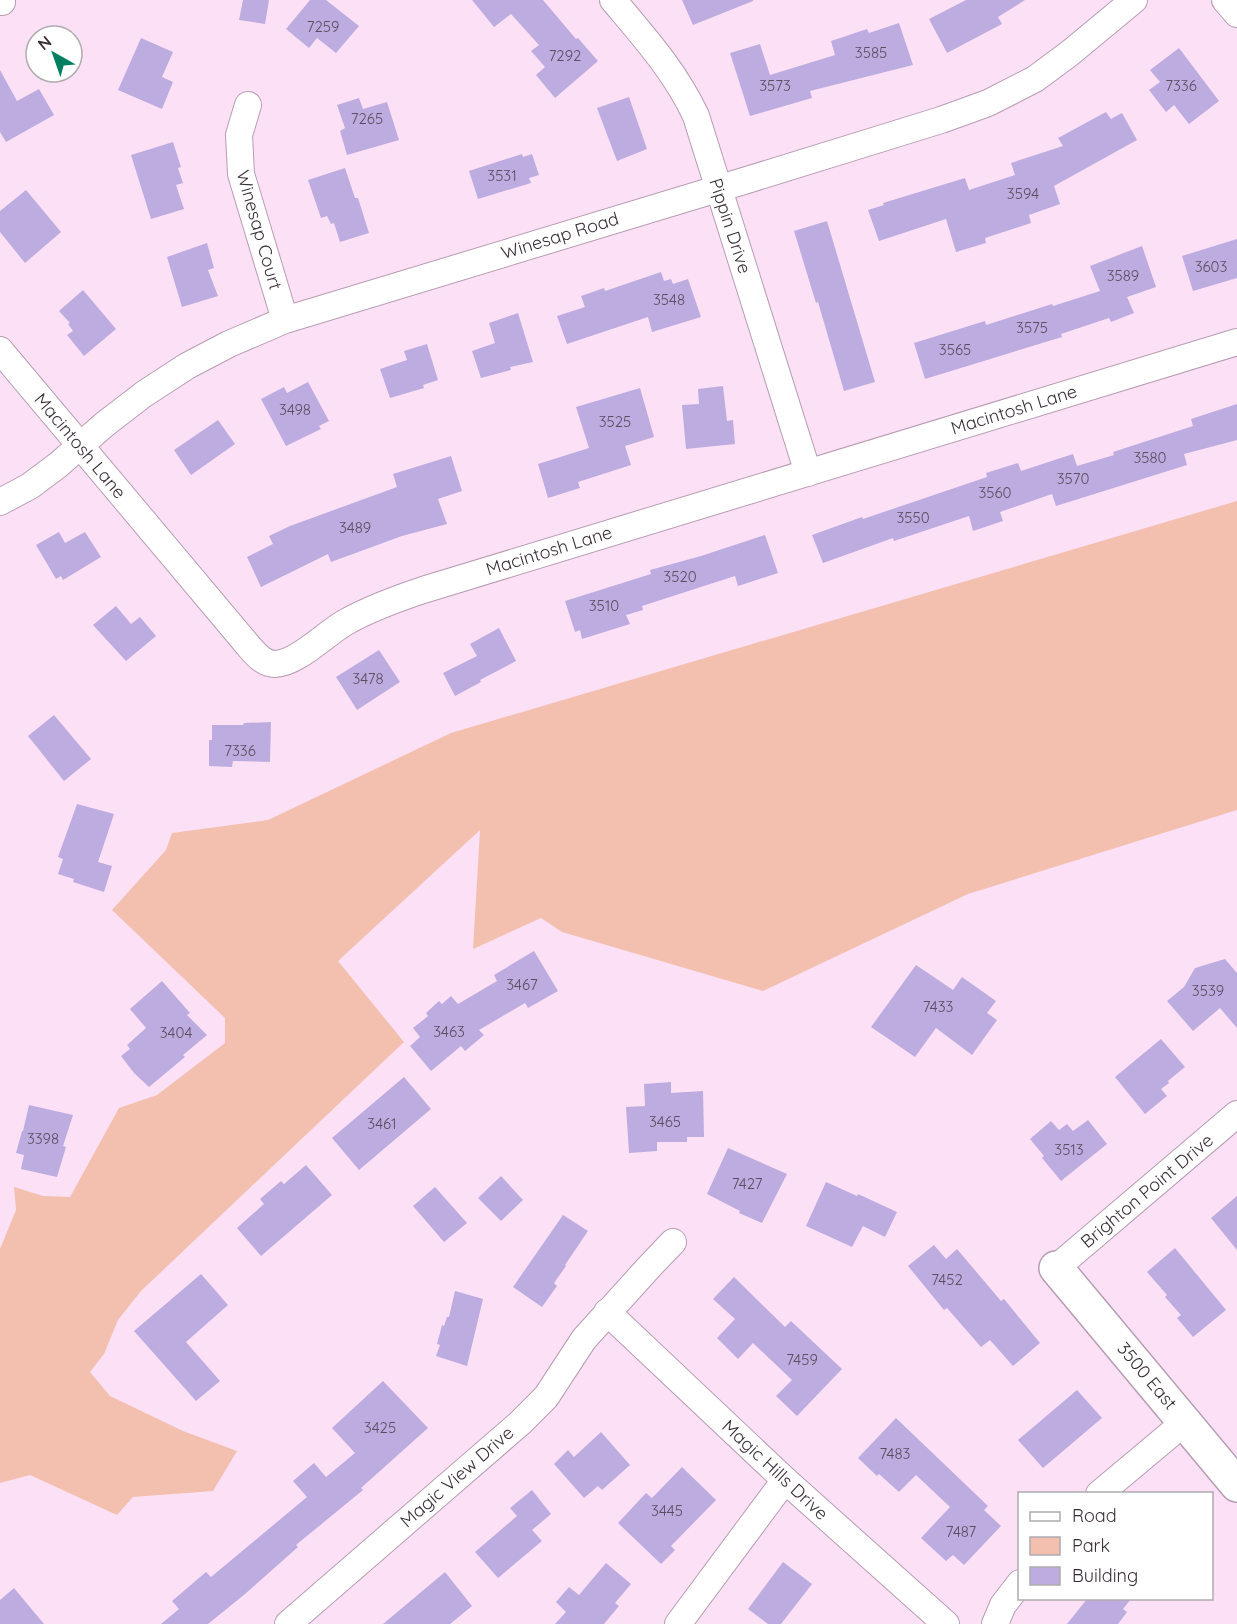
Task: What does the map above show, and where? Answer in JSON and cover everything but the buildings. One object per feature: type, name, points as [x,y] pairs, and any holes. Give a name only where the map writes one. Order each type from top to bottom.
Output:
[{"type":"street","name":"Pippin Drive","points":[[613,0],[672,72],[696,116],[808,473]]},
{"type":"street","name":"Winesap Road","points":[[0,502],[30,486],[58,465],[144,394],[187,366],[229,344],[285,320],[718,189],[941,120],[988,103],[1044,72],[1134,0]]},
{"type":"street","points":[[1225,0],[1237,14]]},
{"type":"street","name":"Winesap Court","points":[[248,105],[239,135],[241,174],[285,320]]},
{"type":"street","name":"Macintosh Lane","points":[[0,350],[246,643],[264,661],[273,664],[296,656],[344,623],[377,606],[423,590],[1237,342]]},
{"type":"street","name":"Brighton Point Drive","points":[[1056,1268],[1237,1114]]},
{"type":"street","name":"Magic View Drive","points":[[288,1624],[520,1423],[546,1397],[584,1339],[673,1242]]},
{"type":"street","name":"3500 East","points":[[1056,1268],[1237,1485]]},
{"type":"street","name":"Magic Hills Drive","points":[[608,1312],[785,1480],[946,1624]]},
{"type":"street","points":[[1101,1492],[1185,1422]]},
{"type":"street","points":[[678,1624],[785,1480]]},
{"type":"street","points":[[995,1624],[1004,1605],[1018,1586]]},
{"type":"green space","points":[[1237,501],[1237,810],[968,894],[763,991],[562,932],[541,918],[473,949],[480,830],[338,961],[404,1042],[141,1291],[118,1320],[104,1354],[90,1372],[110,1396],[183,1431],[237,1451],[213,1491],[133,1497],[117,1515],[30,1475],[0,1483],[0,1249],[16,1210],[14,1187],[43,1196],[70,1197],[119,1108],[157,1095],[225,1043],[225,1018],[112,910],[166,850],[172,833],[268,820],[451,733]]}]
